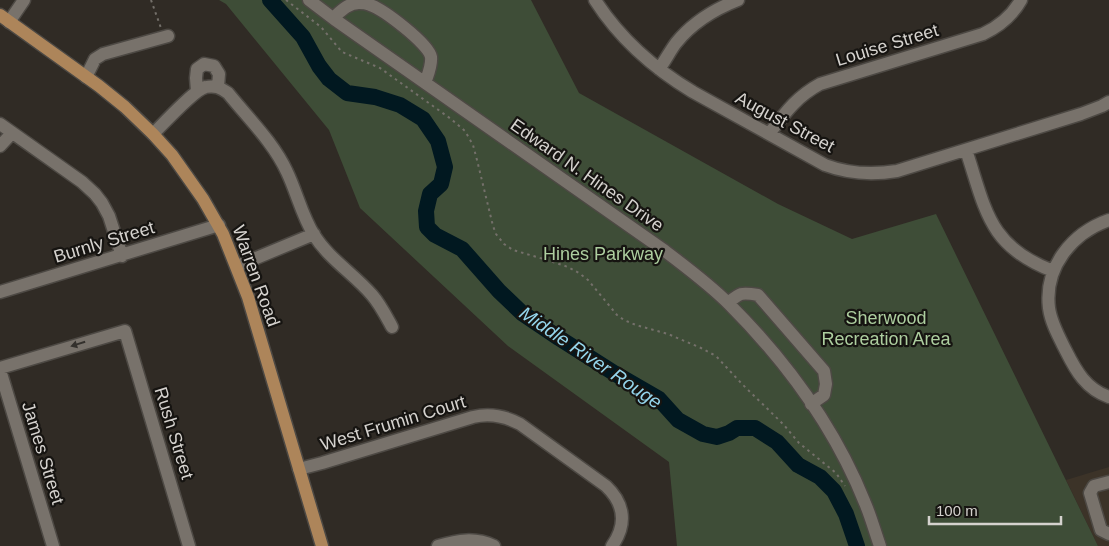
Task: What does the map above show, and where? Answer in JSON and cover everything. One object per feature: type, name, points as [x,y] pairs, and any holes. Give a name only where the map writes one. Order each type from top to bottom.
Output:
[{"type":"main road","name":"Warren Road","points":[[4,18],[125,107],[172,155],[219,225],[248,297],[322,546]]},
{"type":"street","points":[[4,18],[24,0]]},
{"type":"street","name":"Edward N. Hines Drive","points":[[309,0],[665,251],[728,303],[765,343],[824,422],[866,504],[880,546]]},
{"type":"street","name":"August Street","points":[[594,0],[623,38],[659,70],[693,92],[825,165],[845,171],[862,174],[880,174],[897,171],[1081,114],[1109,102]]},
{"type":"street","points":[[659,70],[676,43],[690,28],[716,10],[738,0]]},
{"type":"street","name":"Louise Street","points":[[769,134],[792,104],[820,84],[995,29],[1013,12],[1020,0]]},
{"type":"street","points":[[333,18],[346,6],[359,3],[370,5],[399,23],[425,46],[431,55],[431,68],[425,83]]},
{"type":"street","points":[[86,77],[95,59],[103,54],[167,37]]},
{"type":"street","points":[[197,91],[197,69],[204,64],[214,66],[220,74],[218,87]]},
{"type":"street","points":[[153,134],[197,91],[204,87],[214,86],[228,93],[278,155],[287,172],[303,214],[320,243],[372,294],[392,327]]},
{"type":"street","points":[[0,124],[82,182],[95,194],[109,216],[122,256]]},
{"type":"street","points":[[0,146],[12,133]]},
{"type":"street","points":[[966,150],[986,210],[997,232],[1008,244],[1028,260],[1054,271]]},
{"type":"street","points":[[1109,220],[1092,227],[1072,242],[1062,255],[1054,271],[1049,294],[1052,322],[1077,373],[1088,386],[1109,397]]},
{"type":"street","name":"Burnly Street","points":[[0,292],[219,225]]},
{"type":"street","points":[[237,266],[314,234]]},
{"type":"street","points":[[728,303],[739,294],[758,295],[824,371],[826,384],[824,395],[811,404]]},
{"type":"street","name":"Rush Street","points":[[0,369],[125,331],[189,546]]},
{"type":"street","name":"James Street","points":[[0,369],[53,546]]},
{"type":"street","name":"West Frumin Court","points":[[299,469],[473,417],[489,415],[505,417],[520,424],[574,462],[615,495],[619,501],[622,527],[620,535],[612,546]]},
{"type":"street","points":[[1109,482],[1094,486],[1090,493],[1101,530],[1109,534]]},
{"type":"street","points":[[438,546],[465,540],[481,541],[494,546]]},
{"type":"path","points":[[151,0],[167,37]]},
{"type":"path","points":[[286,0],[321,27],[342,52],[380,68],[451,119],[465,132],[473,145],[493,226],[496,234],[504,244],[513,250],[568,267],[579,273],[588,280],[617,315],[624,320],[668,334],[716,356],[784,425],[799,443],[836,473],[848,491]]},
{"type":"shaded area","points":[[1109,467],[1109,546],[1098,546],[1066,480]]},
{"type":"green space","name":"Hines Parkway","points":[[219,0],[531,0],[579,93],[778,204],[852,239],[936,214],[1098,546],[677,546],[669,462],[508,346],[360,208],[329,130],[226,4]]},
{"type":"waterway","name":"Middle River Rouge","points":[[270,0],[303,37],[319,66],[329,79],[347,93],[375,97],[400,105],[423,119],[438,141],[445,167],[441,184],[430,194],[426,211],[427,227],[435,235],[462,249],[499,291],[522,313],[614,373],[659,399],[678,420],[703,434],[717,437],[737,428],[755,428],[777,442],[798,465],[820,477],[834,491],[846,514],[857,546]]},
{"type":"park label","name":"Sherwood Recreation Area","points":[[886,328]]}]
